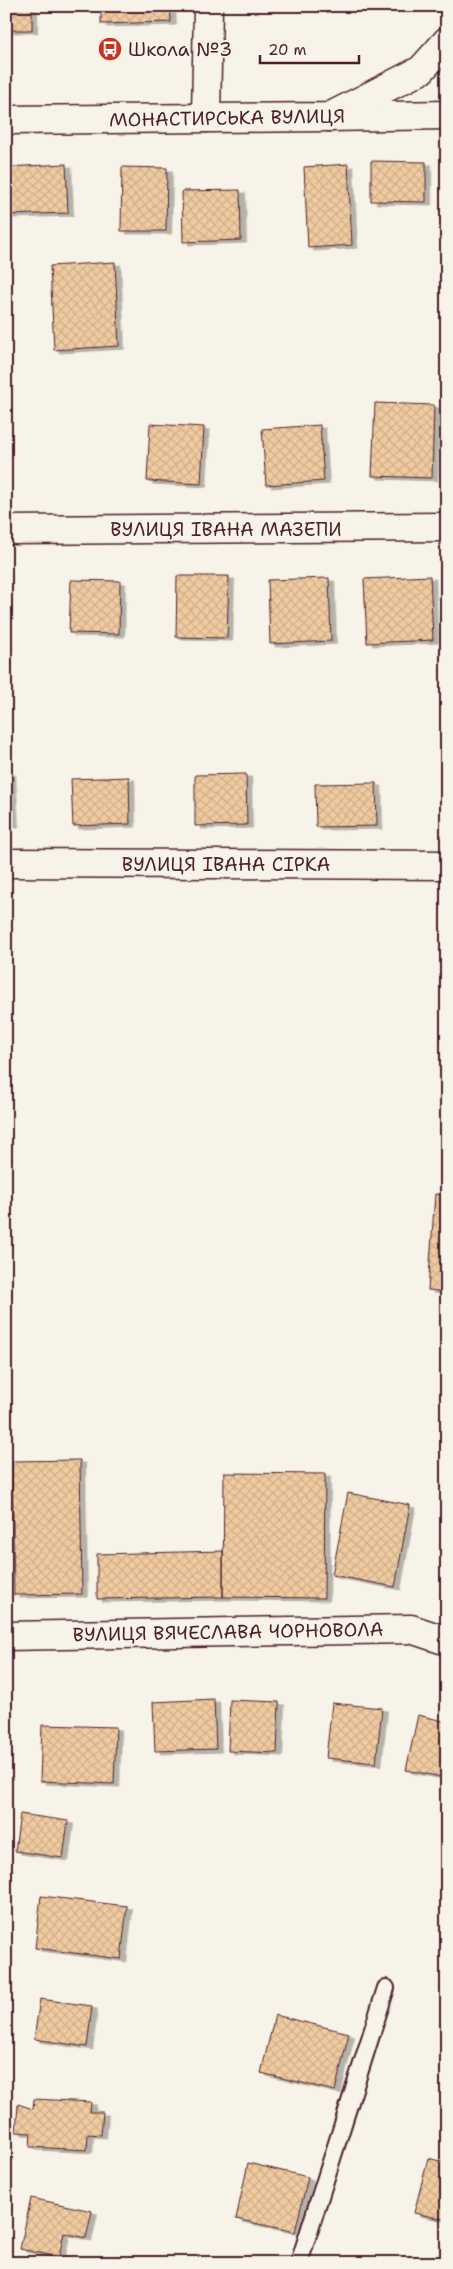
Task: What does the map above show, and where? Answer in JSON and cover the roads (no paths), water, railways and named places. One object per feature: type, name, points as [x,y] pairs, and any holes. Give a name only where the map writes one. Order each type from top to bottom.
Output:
[{"type":"street","points":[[206,118],[208,6]]},
{"type":"street","points":[[329,116],[421,70],[447,41]]},
{"type":"street","name":"МОНАСТИРСЬКА ВУЛИЦЯ","points":[[6,120],[447,115]]},
{"type":"street","name":"ВУЛИЦЯ ІВАНА МАЗЕПИ","points":[[6,530],[447,527]]},
{"type":"street","name":"ВУЛИЦЯ ІВАНА СІРКА","points":[[6,863],[447,865]]},
{"type":"street","name":"ВУЛИЦЯ ВЯЧЕСЛАВА ЧОРНОВОЛА","points":[[6,1636],[411,1629],[447,1641]]},
{"type":"lane","points":[[299,2263],[386,1988]]},
{"type":"place","name":"Школа №3","points":[[110,49]]}]
